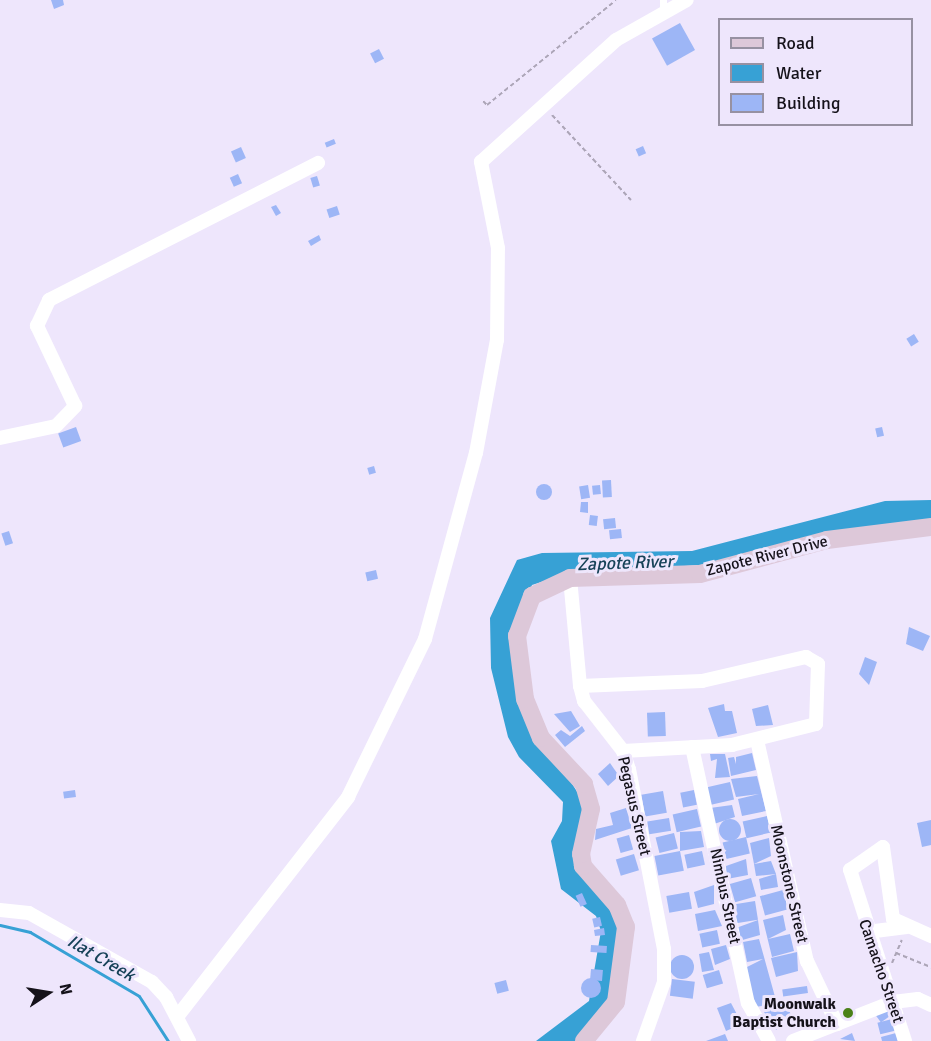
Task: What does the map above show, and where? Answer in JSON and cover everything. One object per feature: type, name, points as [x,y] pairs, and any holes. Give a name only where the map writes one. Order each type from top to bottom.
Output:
[{"type":"main road","name":"Zapote River Drive","points":[[584,1041],[616,1002],[626,927],[617,905],[583,866],[589,797],[531,720],[517,636],[532,596],[570,578],[700,574],[839,538],[931,526]]},
{"type":"street","points":[[177,1017],[348,797],[425,639],[476,453],[497,340],[498,248],[481,162],[616,40],[663,7],[687,0]]},
{"type":"street","points":[[0,438],[56,426],[75,406],[37,326],[49,300],[318,164]]},
{"type":"street","name":"Pegasus Street","points":[[570,578],[580,686],[592,715],[623,751],[665,959],[664,982],[643,1041]]},
{"type":"street","points":[[580,686],[702,681],[814,658],[820,674],[816,724],[757,740],[623,751]]},
{"type":"street","name":"Moonstone Street","points":[[757,740],[807,961],[837,1024]]},
{"type":"street","name":"Nimbus Street","points":[[692,747],[746,995],[769,1041]]},
{"type":"street","name":"Camacho Street","points":[[905,1041],[856,902],[849,872],[882,846],[892,919],[907,927]]},
{"type":"street","points":[[0,910],[29,913],[152,982],[177,1017],[189,1041]]},
{"type":"street","points":[[867,932],[907,927],[931,936]]},
{"type":"street","points":[[793,1041],[893,1002],[918,999],[931,1005]]},
{"type":"path","points":[[483,101],[487,105],[611,1],[616,0]]},
{"type":"path","points":[[542,105],[631,200]]},
{"type":"path","points":[[884,982],[907,927]]},
{"type":"path","points":[[896,954],[931,967]]},
{"type":"water","name":"Zapote River","points":[[931,500],[931,523],[744,562],[566,574],[532,585],[518,623],[524,708],[588,809],[580,844],[616,911],[624,942],[607,1011],[578,1041],[536,1041],[589,1001],[601,931],[596,916],[561,889],[551,841],[562,821],[563,802],[519,757],[508,737],[491,668],[490,618],[517,560],[542,553],[692,551],[885,501]]},
{"type":"building","points":[[51,0],[63,0],[64,5],[54,9]]},
{"type":"building","points":[[680,23],[695,50],[667,66],[652,39]]},
{"type":"building","points":[[379,49],[384,59],[375,63],[370,54]]},
{"type":"building","points":[[334,139],[336,144],[327,147],[325,143]]},
{"type":"building","points":[[643,146],[646,153],[639,156],[636,149]]},
{"type":"building","points":[[241,147],[246,158],[236,162],[231,151]]},
{"type":"building","points":[[238,174],[242,183],[234,187],[230,178]]},
{"type":"building","points":[[317,176],[320,186],[313,188],[310,178]]},
{"type":"building","points":[[276,205],[281,213],[276,216],[271,207]]},
{"type":"building","points":[[337,206],[340,215],[329,218],[327,209]]},
{"type":"building","points":[[319,235],[321,240],[311,246],[308,241]]},
{"type":"building","points":[[914,334],[919,342],[911,346],[906,339]]},
{"type":"building","points":[[76,427],[81,441],[63,448],[58,433]]},
{"type":"building","points":[[882,427],[884,436],[877,437],[875,429]]},
{"type":"building","points":[[374,466],[376,473],[369,475],[367,468]]},
{"type":"building","points":[[602,480],[611,480],[612,497],[603,497]]},
{"type":"building","points":[[544,484],[552,492],[544,500],[536,492]]},
{"type":"building","points":[[588,485],[590,498],[581,499],[579,486]]},
{"type":"building","points":[[600,485],[601,494],[593,495],[592,486]]},
{"type":"building","points":[[581,502],[588,502],[588,513],[580,512]]},
{"type":"building","points":[[590,515],[598,516],[597,526],[589,525]]},
{"type":"building","points":[[615,518],[616,528],[604,529],[603,519]]},
{"type":"building","points":[[621,529],[622,538],[610,539],[609,530]]},
{"type":"building","points":[[9,531],[13,543],[5,546],[1,533]]},
{"type":"building","points":[[376,570],[378,579],[367,581],[365,572]]},
{"type":"building","points":[[909,627],[930,636],[923,651],[906,644]]},
{"type":"building","points":[[865,657],[877,662],[869,685],[859,674]]},
{"type":"building","points":[[724,704],[725,711],[732,711],[737,733],[718,737],[708,708]]},
{"type":"building","points":[[768,705],[773,725],[756,726],[752,709]]},
{"type":"building","points":[[571,711],[580,726],[570,732],[554,714]]},
{"type":"building","points":[[665,712],[666,736],[648,737],[647,713]]},
{"type":"building","points":[[582,726],[585,731],[565,747],[555,735],[561,730],[570,736]]},
{"type":"building","points":[[752,753],[756,770],[731,776],[728,758],[734,757],[736,764],[736,757]]},
{"type":"building","points":[[710,754],[725,754],[730,777],[715,778],[717,759],[711,761]]},
{"type":"building","points":[[610,763],[619,776],[608,786],[598,774]]},
{"type":"building","points":[[757,776],[766,811],[742,816],[738,799],[759,794],[736,797],[731,779]]},
{"type":"building","points":[[730,782],[734,800],[707,806],[703,788]]},
{"type":"building","points":[[75,790],[76,797],[64,799],[63,792]]},
{"type":"building","points":[[694,790],[697,805],[683,807],[680,793]]},
{"type":"building","points":[[663,791],[667,813],[645,816],[641,795]]},
{"type":"building","points":[[732,805],[735,817],[714,824],[710,808]]},
{"type":"building","points":[[626,808],[632,828],[595,840],[596,829],[613,825],[610,813]]},
{"type":"building","points":[[697,809],[701,827],[677,832],[673,815]]},
{"type":"building","points":[[767,816],[771,833],[746,838],[743,822]]},
{"type":"building","points":[[669,818],[671,831],[649,834],[647,821]]},
{"type":"building","points":[[730,819],[738,822],[741,830],[738,838],[730,841],[722,838],[719,830],[722,822]]},
{"type":"building","points":[[931,820],[931,845],[922,847],[917,823]]},
{"type":"building","points":[[701,831],[704,847],[680,851],[680,832]]},
{"type":"building","points":[[674,833],[678,849],[659,853],[656,838]]},
{"type":"building","points":[[629,835],[633,849],[621,853],[617,839]]},
{"type":"building","points":[[746,837],[750,854],[726,859],[723,842]]},
{"type":"building","points":[[769,838],[771,856],[754,864],[750,843]]},
{"type":"building","points":[[680,851],[684,871],[658,876],[654,856]]},
{"type":"building","points":[[702,851],[705,865],[687,868],[684,855]]},
{"type":"building","points":[[634,854],[639,870],[621,876],[616,860]]},
{"type":"building","points":[[746,859],[748,875],[727,879],[726,866]]},
{"type":"building","points":[[771,861],[776,874],[756,876],[754,864]]},
{"type":"building","points":[[776,874],[778,887],[761,890],[759,879]]},
{"type":"building","points":[[751,878],[756,896],[735,902],[730,884]]},
{"type":"building","points":[[714,885],[714,904],[698,908],[694,892]]},
{"type":"building","points":[[783,890],[788,909],[765,916],[760,896]]},
{"type":"building","points":[[689,892],[692,909],[669,913],[666,896]]},
{"type":"building","points":[[582,893],[587,904],[580,907],[576,896]]},
{"type":"building","points":[[755,901],[758,920],[736,923],[733,904]]},
{"type":"building","points":[[715,910],[722,926],[698,931],[695,914]]},
{"type":"building","points":[[783,915],[786,930],[768,939],[790,934],[794,951],[772,957],[763,920]]},
{"type":"building","points":[[600,917],[602,926],[594,928],[592,919]]},
{"type":"building","points":[[758,920],[760,935],[739,941],[736,928]]},
{"type":"building","points":[[604,928],[605,935],[595,936],[594,930]]},
{"type":"building","points":[[717,930],[720,944],[702,947],[699,934]]},
{"type":"building","points":[[759,939],[777,1004],[754,1007],[745,968],[763,959],[747,962],[743,942]]},
{"type":"building","points":[[591,945],[607,946],[606,953],[591,952]]},
{"type":"building","points":[[726,945],[730,959],[715,965],[711,949]]},
{"type":"building","points":[[709,952],[714,970],[702,972],[699,954]]},
{"type":"building","points":[[797,952],[798,971],[776,977],[771,958]]},
{"type":"building","points":[[682,955],[687,956],[693,962],[693,972],[687,978],[682,979],[677,978],[671,972],[670,967],[671,962],[677,956]]},
{"type":"building","points":[[591,969],[603,970],[602,981],[590,980]]},
{"type":"building","points":[[719,970],[723,983],[707,988],[703,975]]},
{"type":"building","points":[[591,978],[598,981],[601,988],[598,995],[591,998],[584,995],[581,988],[584,981]]},
{"type":"building","points":[[672,979],[695,982],[693,999],[670,996]]},
{"type":"building","points":[[506,980],[509,991],[497,994],[494,983]]},
{"type":"building","points":[[807,986],[808,993],[783,996],[782,989]]},
{"type":"building","points":[[731,1003],[742,1024],[726,1031],[717,1008]]},
{"type":"building","points":[[777,1004],[785,1005],[793,1017],[776,1030],[764,1012]]},
{"type":"building","points":[[887,1007],[892,1014],[881,1023],[876,1015]]},
{"type":"building","points":[[892,1019],[895,1031],[880,1034],[877,1023]]},
{"type":"building","points":[[852,1033],[855,1041],[840,1039]]},
{"type":"building","points":[[896,1033],[898,1041],[882,1041],[881,1037]]},
{"type":"building","points":[[725,1034],[728,1041],[706,1041]]},
{"type":"waterway","name":"Ilat Creek","points":[[0,925],[30,932],[139,996],[168,1041]]},
{"type":"place","name":"Moonwalk Baptist Church","points":[[848,1013]]}]
